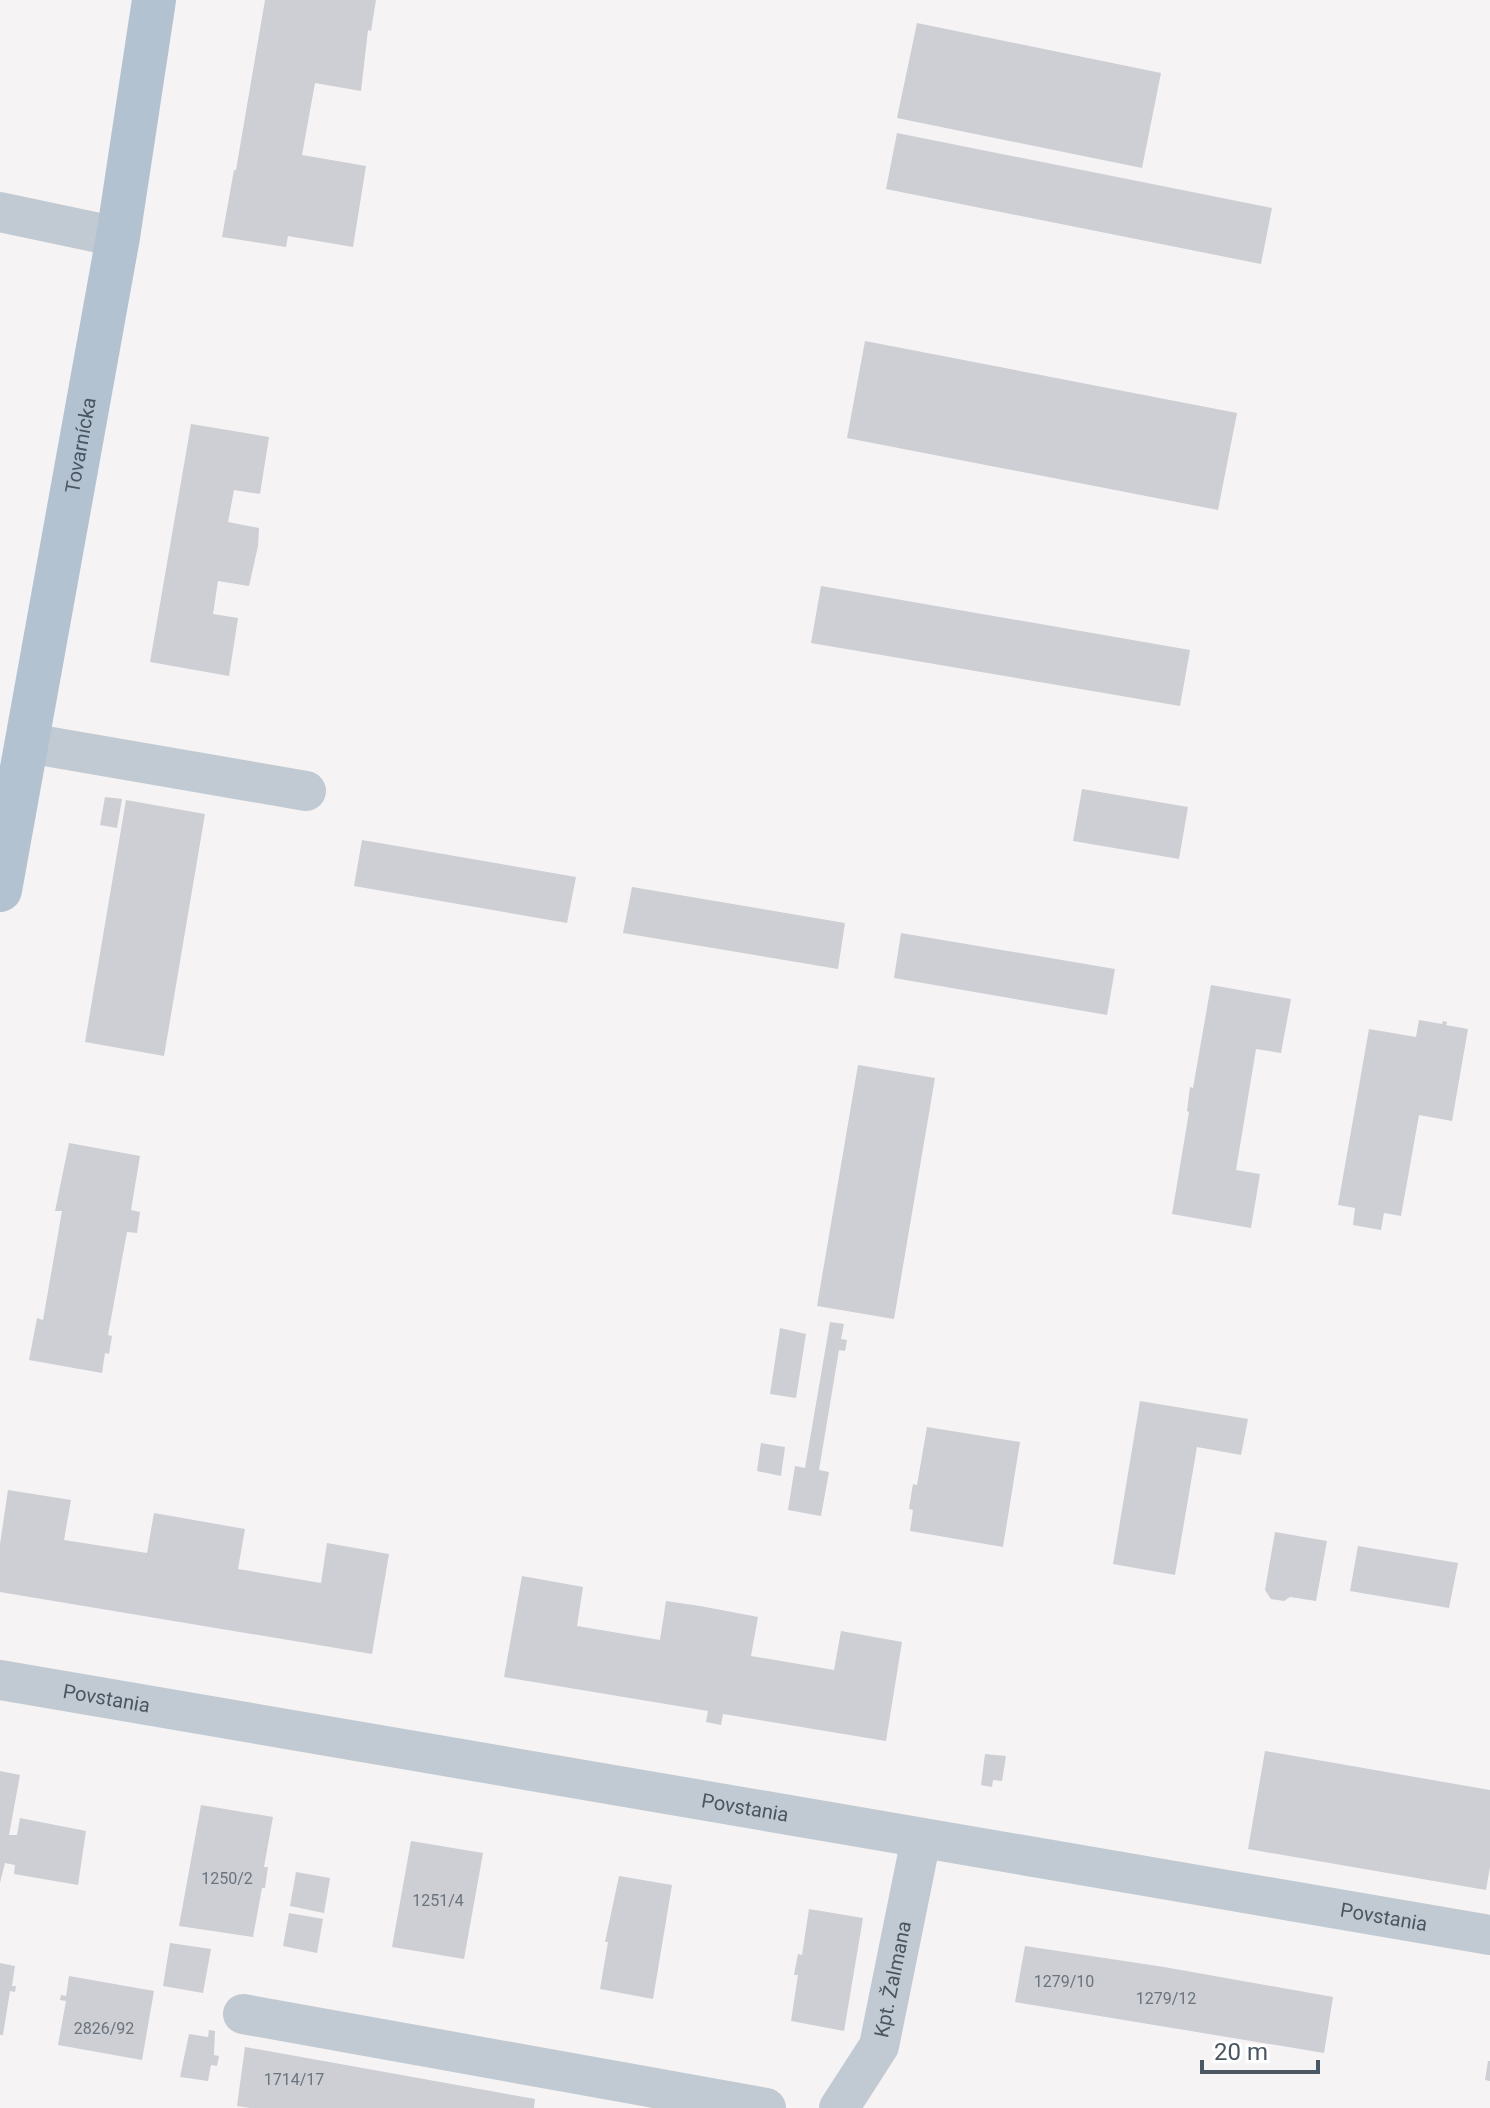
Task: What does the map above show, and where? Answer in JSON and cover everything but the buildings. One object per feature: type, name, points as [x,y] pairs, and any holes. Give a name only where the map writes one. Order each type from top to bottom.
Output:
[{"type":"main road","name":"Tovarnícka","points":[[0,890],[118,237],[154,0]]},
{"type":"street","points":[[0,212],[118,237]]},
{"type":"street","points":[[28,743],[306,791]]},
{"type":"street","name":"Povstania","points":[[0,1680],[1490,1935]]},
{"type":"street","name":"Kpt. Žalmana","points":[[839,2108],[879,2046],[921,1839]]},
{"type":"street","points":[[243,2014],[766,2108]]}]
